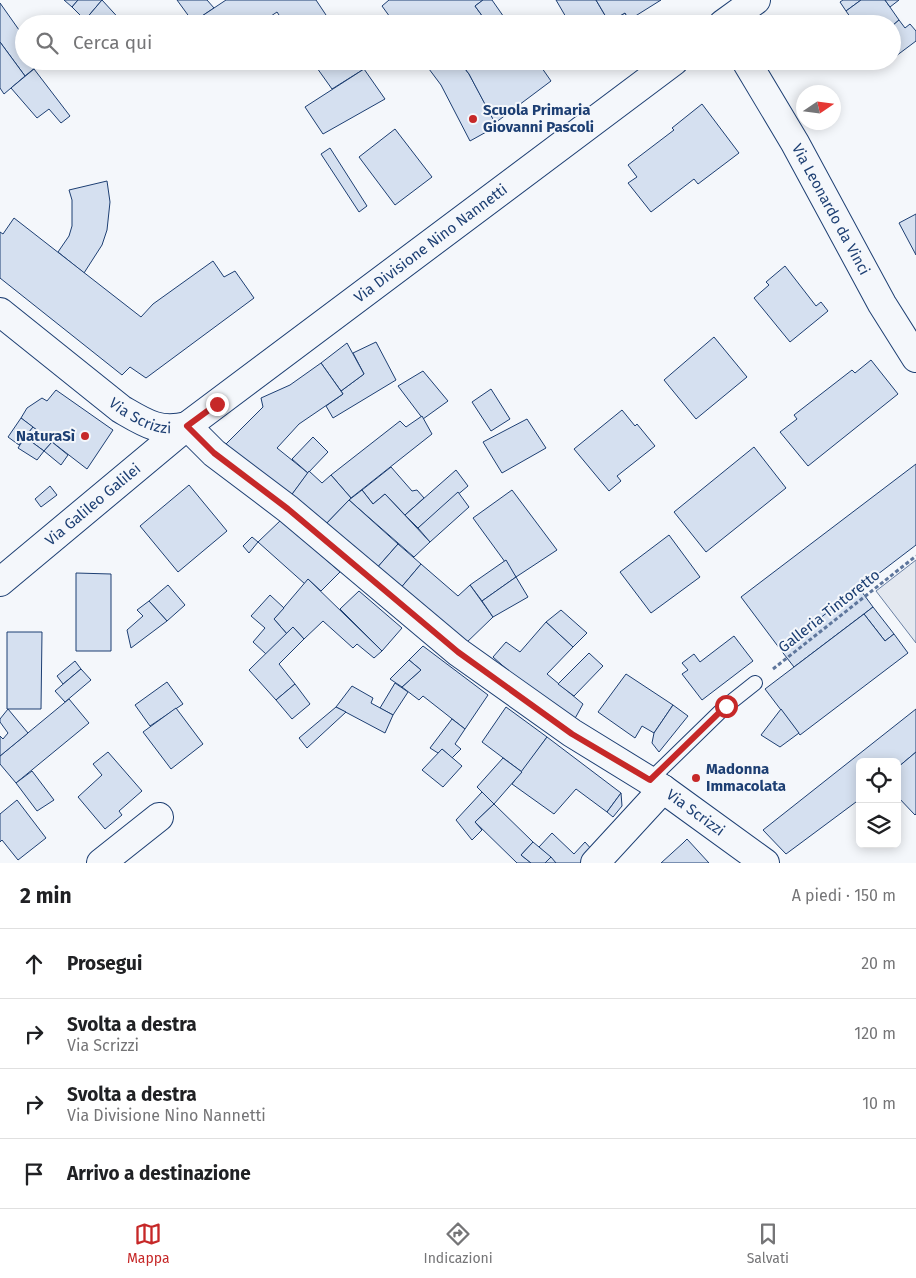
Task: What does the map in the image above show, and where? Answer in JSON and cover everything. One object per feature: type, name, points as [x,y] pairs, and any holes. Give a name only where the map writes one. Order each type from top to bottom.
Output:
[{"type":"street","points":[[730,15],[756,0]]},
{"type":"street","name":"Via Divisione Nino Nannetti","points":[[187,426],[662,70]]},
{"type":"street","name":"Via Leonardo da Vinci","points":[[751,70],[795,143],[882,304],[916,358]]},
{"type":"street","name":"Via Scrizzi","points":[[0,312],[121,409],[139,420],[163,429],[187,426],[214,453],[288,509],[458,652],[572,734],[657,785],[765,863]]},
{"type":"street","name":"Via Galileo Galilei","points":[[0,582],[187,426]]},
{"type":"street","points":[[595,863],[657,785]]},
{"type":"street","points":[[101,863],[159,818]]},
{"type":"lane","points":[[657,785],[726,706],[755,683]]},
{"type":"path","name":"Galleria Tintoretto","points":[[755,683],[916,556]]},
{"type":"shaded area","points":[[916,560],[916,643],[876,591]]},
{"type":"building","points":[[64,0],[78,0],[72,7]]},
{"type":"building","points":[[78,0],[102,0],[89,15],[80,15],[72,7]]},
{"type":"building","points":[[102,0],[116,15],[89,15]]},
{"type":"building","points":[[177,0],[207,0],[214,8],[204,15],[188,15]]},
{"type":"building","points":[[226,0],[316,0],[326,15],[279,15],[277,12],[272,15],[204,15]]},
{"type":"building","points":[[389,0],[483,0],[475,6],[482,15],[388,15],[382,6]]},
{"type":"building","points":[[483,0],[492,0],[502,15],[482,15],[475,6]]},
{"type":"building","points":[[556,0],[596,0],[605,15],[565,15]]},
{"type":"building","points":[[596,0],[661,0],[637,15],[626,15],[625,13],[621,15],[605,15]]},
{"type":"building","points":[[843,0],[861,0],[846,11],[840,2]]},
{"type":"building","points":[[861,0],[885,0],[896,15],[849,15],[846,11]]},
{"type":"building","points":[[885,0],[899,0],[890,7]]},
{"type":"building","points":[[0,3],[15,24],[15,62],[0,42]]},
{"type":"building","points":[[901,23],[905,28],[910,24],[916,31],[916,41],[901,52]]},
{"type":"building","points":[[0,42],[15,62],[15,70],[21,70],[25,76],[4,94],[0,88]]},
{"type":"building","points":[[21,70],[32,70],[25,76]]},
{"type":"building","points":[[35,70],[70,116],[61,123],[49,109],[37,118],[11,88]]},
{"type":"building","points":[[318,70],[362,70],[332,89]]},
{"type":"building","points":[[362,70],[365,70],[385,99],[323,134],[305,107]]},
{"type":"building","points":[[430,70],[466,70],[497,126],[470,141],[441,85]]},
{"type":"building","points":[[466,70],[543,70],[551,81],[495,123]]},
{"type":"building","points":[[702,104],[739,153],[698,184],[694,179],[651,212],[628,183],[637,177],[628,165],[674,130],[672,128]]},
{"type":"building","points":[[395,129],[432,177],[395,205],[359,157]]},
{"type":"building","points":[[330,148],[367,206],[359,212],[321,154]]},
{"type":"building","points":[[107,181],[110,202],[107,230],[102,245],[84,273],[58,252],[69,236],[72,226],[72,200],[69,190]]},
{"type":"building","points":[[916,214],[916,255],[899,223]]},
{"type":"building","points":[[14,218],[141,317],[153,304],[213,261],[224,277],[235,271],[254,298],[146,378],[130,367],[122,375],[0,278],[0,232],[3,234]]},
{"type":"building","points":[[785,266],[816,306],[821,302],[828,311],[790,342],[754,298],[769,285],[766,282]]},
{"type":"building","points":[[714,337],[747,377],[696,419],[664,380]]},
{"type":"building","points":[[376,342],[396,380],[333,418],[326,406],[343,394],[341,391],[364,374],[353,353]]},
{"type":"building","points":[[347,343],[364,374],[341,391],[321,363]]},
{"type":"building","points":[[871,360],[898,394],[808,466],[780,432],[797,419],[794,415],[852,370],[855,373]]},
{"type":"building","points":[[321,363],[343,394],[299,424],[277,448],[308,473],[290,497],[226,444],[263,407],[261,398],[290,385]]},
{"type":"building","points":[[423,371],[448,401],[423,419],[398,386]]},
{"type":"building","points":[[491,389],[510,419],[491,431],[472,402]]},
{"type":"building","points":[[56,390],[113,430],[87,469],[21,418],[27,408],[42,398],[47,401]]},
{"type":"building","points":[[622,410],[635,426],[637,424],[655,446],[617,476],[621,481],[609,491],[574,449]]},
{"type":"building","points":[[422,416],[432,434],[351,498],[331,475],[400,421],[406,427]]},
{"type":"building","points":[[21,418],[33,427],[19,445],[8,437]]},
{"type":"building","points":[[527,419],[546,448],[502,473],[483,442]]},
{"type":"building","points":[[33,427],[52,442],[44,451],[25,437]]},
{"type":"building","points":[[25,437],[44,451],[37,460],[18,448]]},
{"type":"building","points":[[313,437],[328,452],[308,473],[292,459]]},
{"type":"building","points":[[52,442],[68,455],[61,465],[44,451]]},
{"type":"building","points":[[754,447],[786,488],[706,552],[674,512]]},
{"type":"building","points":[[916,464],[916,545],[780,649],[741,597]]},
{"type":"building","points":[[391,467],[412,491],[417,490],[424,498],[405,515],[385,494],[373,504],[362,490]]},
{"type":"building","points":[[456,470],[468,486],[418,528],[405,515]]},
{"type":"building","points":[[309,471],[322,483],[331,475],[351,498],[325,525],[290,497]]},
{"type":"building","points":[[189,485],[227,531],[178,572],[140,526]]},
{"type":"building","points":[[50,486],[57,495],[41,507],[35,499]]},
{"type":"building","points":[[362,490],[373,504],[385,494],[430,542],[414,557],[349,500]]},
{"type":"building","points":[[512,490],[557,550],[516,577],[473,518]]},
{"type":"building","points":[[458,492],[469,507],[430,542],[418,528]]},
{"type":"building","points":[[349,500],[398,544],[376,569],[325,525]]},
{"type":"building","points":[[281,520],[340,572],[321,591],[308,579],[305,584],[258,542]]},
{"type":"building","points":[[669,535],[700,577],[651,613],[620,572]]},
{"type":"building","points":[[252,537],[258,542],[249,553],[243,546]]},
{"type":"building","points":[[398,544],[421,564],[399,590],[376,569]]},
{"type":"building","points":[[506,560],[516,577],[482,601],[470,585]]},
{"type":"building","points":[[421,564],[458,596],[470,585],[493,617],[464,645],[399,590]]},
{"type":"building","points":[[76,573],[111,574],[111,651],[76,651]]},
{"type":"building","points":[[516,577],[528,597],[493,617],[482,601]]},
{"type":"building","points":[[308,579],[382,651],[374,658],[357,644],[353,648],[323,621],[304,639],[293,627],[287,634],[274,619]]},
{"type":"building","points":[[168,585],[185,605],[167,621],[149,601]]},
{"type":"building","points":[[859,588],[873,607],[794,667],[780,649]]},
{"type":"building","points":[[359,591],[402,628],[382,651],[340,609]]},
{"type":"building","points":[[270,595],[284,608],[274,619],[287,634],[266,654],[253,642],[265,628],[251,616]]},
{"type":"building","points":[[149,601],[167,621],[131,648],[127,630],[143,616],[137,610]]},
{"type":"building","points":[[873,607],[894,634],[885,641],[864,614]]},
{"type":"building","points":[[561,610],[587,633],[573,647],[546,622]]},
{"type":"building","points":[[864,614],[885,641],[894,634],[908,653],[800,735],[765,689]]},
{"type":"building","points":[[546,622],[573,647],[547,674],[583,704],[573,722],[547,705],[493,657],[506,642],[520,652]]},
{"type":"building","points":[[293,627],[304,639],[279,664],[295,684],[276,700],[249,670]]},
{"type":"building","points":[[7,632],[42,632],[41,709],[7,709]]},
{"type":"building","points":[[734,636],[753,661],[702,700],[682,674],[688,670],[682,663],[694,654],[700,662]]},
{"type":"building","points":[[423,646],[488,695],[465,729],[423,696],[419,700],[402,687],[421,670],[409,660]]},
{"type":"building","points":[[589,653],[603,666],[574,696],[558,684]]},
{"type":"building","points":[[409,660],[421,670],[402,687],[390,679]]},
{"type":"building","points":[[75,661],[81,669],[63,684],[57,676]]},
{"type":"building","points":[[81,669],[91,680],[65,702],[55,691]]},
{"type":"building","points":[[626,674],[673,705],[654,733],[642,726],[635,738],[598,712]]},
{"type":"building","points":[[167,682],[183,704],[150,726],[135,705]]},
{"type":"building","points":[[395,683],[408,692],[393,715],[380,708]]},
{"type":"building","points":[[295,684],[310,704],[292,719],[276,700]]},
{"type":"building","points":[[352,686],[373,698],[371,703],[393,715],[385,733],[336,707]]},
{"type":"building","points":[[69,699],[89,723],[16,783],[0,764],[0,756]]},
{"type":"building","points":[[673,705],[688,716],[659,752],[652,743],[654,733]]},
{"type":"building","points":[[336,707],[346,712],[307,748],[299,738]]},
{"type":"building","points":[[506,707],[547,737],[522,772],[482,742]]},
{"type":"building","points":[[176,708],[203,744],[171,769],[143,732]]},
{"type":"building","points":[[8,709],[28,733],[0,756],[0,736],[3,739],[8,733],[0,719]]},
{"type":"building","points":[[781,709],[799,733],[780,747],[761,735]]},
{"type":"building","points":[[916,709],[916,752],[901,765],[901,758],[856,758],[856,802],[786,854],[763,830]]},
{"type":"building","points":[[452,719],[465,729],[455,744],[461,749],[452,758],[442,749],[438,753],[430,748]]},
{"type":"building","points":[[547,737],[621,793],[607,812],[576,789],[554,814],[512,784]]},
{"type":"building","points":[[442,749],[462,766],[443,787],[422,770]]},
{"type":"building","points":[[108,752],[142,791],[119,811],[122,815],[105,829],[78,797],[102,775],[93,764]]},
{"type":"building","points":[[916,752],[915,815],[901,800],[901,765]]},
{"type":"building","points":[[503,758],[522,772],[494,804],[477,787]]},
{"type":"building","points":[[32,771],[54,800],[37,811],[16,783]]},
{"type":"building","points":[[482,792],[494,804],[475,822],[482,830],[472,840],[456,820]]},
{"type":"building","points":[[621,793],[622,806],[613,817],[607,812]]},
{"type":"building","points":[[17,800],[46,838],[18,860],[2,840],[0,842],[0,814]]},
{"type":"building","points":[[494,804],[533,842],[521,855],[531,863],[517,863],[475,822]]},
{"type":"building","points":[[552,833],[574,854],[585,842],[593,851],[582,863],[556,863],[539,847]]},
{"type":"building","points":[[687,839],[709,863],[661,863],[683,843]]},
{"type":"building","points":[[533,842],[551,857],[545,863],[531,863],[521,855]]},
{"type":"building","points":[[551,857],[556,863],[545,863]]},
{"type":"place","name":"Scuola Primaria Giovanni Pascoli","points":[[473,119]]},
{"type":"place","name":"NaturaSì","points":[[85,436]]},
{"type":"place","name":"Madonna Immacolata","points":[[696,778]]},
{"type":"route","points":[[217,404],[187,426],[201,442],[288,509],[458,652],[572,734],[650,780],[726,706]]}]
